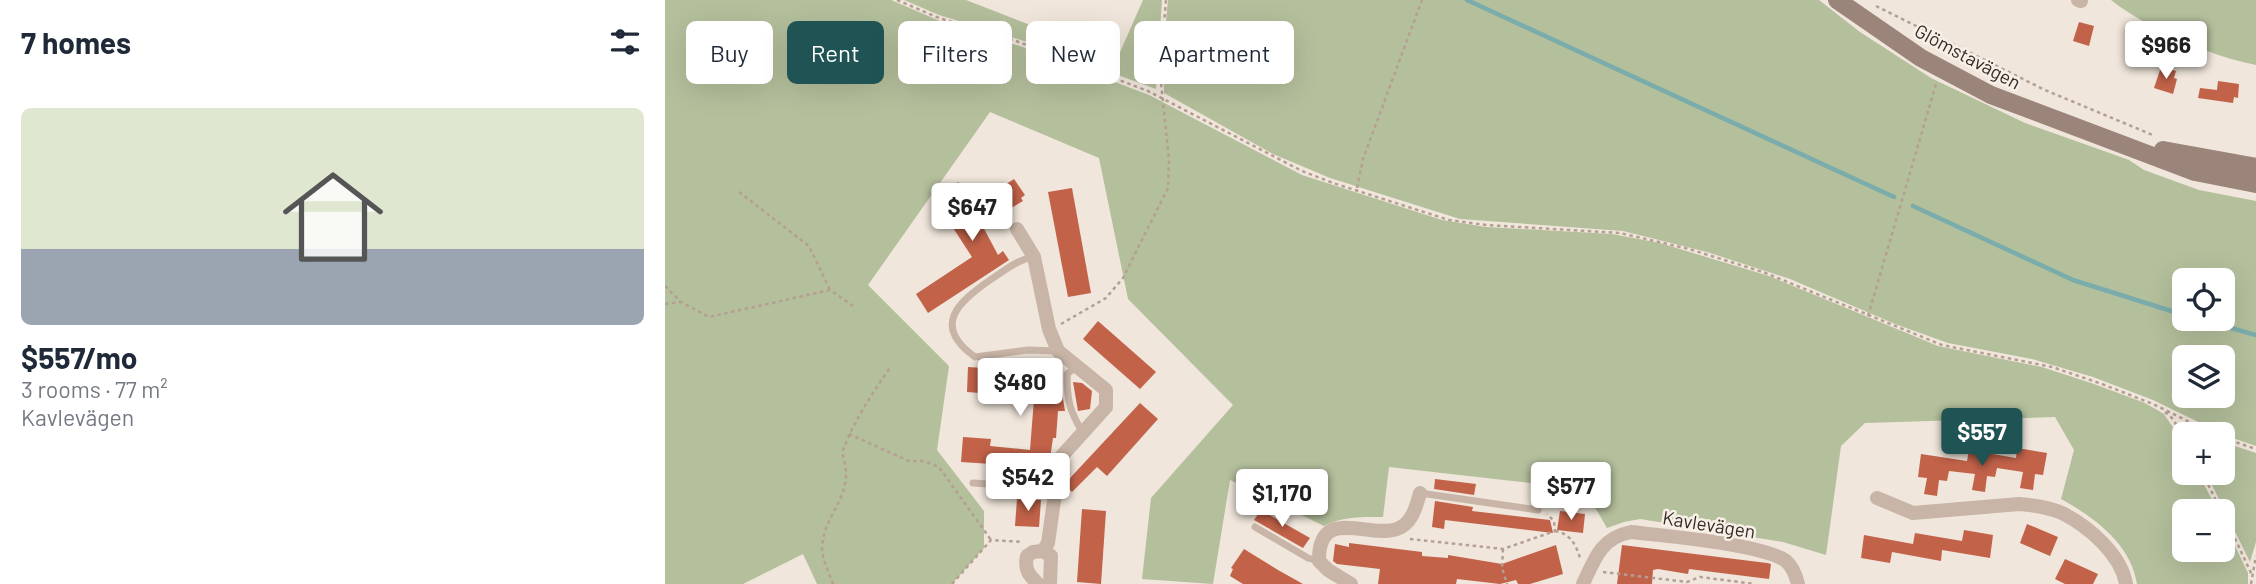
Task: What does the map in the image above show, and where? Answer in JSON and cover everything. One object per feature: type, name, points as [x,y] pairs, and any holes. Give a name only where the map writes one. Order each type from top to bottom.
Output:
[{"type":"main road","name":"Glömstavägen","points":[[1836,0],[1940,69],[1991,95],[2195,172],[2256,184]]},
{"type":"main road","name":"Glömstavägen","points":[[2088,133],[2198,158],[2256,167]]},
{"type":"street","points":[[1017,229],[1034,257],[1049,329],[1058,351],[1106,390],[1107,399],[1106,407],[1061,458],[1046,547],[1051,556],[1050,584]]},
{"type":"street","points":[[1350,584],[1319,561],[1319,552],[1327,535],[1339,528],[1383,531],[1398,529],[1413,515],[1420,493]]},
{"type":"street","points":[[1877,498],[1913,513],[2019,504],[2049,508],[2082,525],[2111,553],[2126,584]]},
{"type":"street","name":"Kavlevägen","points":[[1583,584],[1608,540],[1631,532],[1771,553],[1787,561],[1798,584]]},
{"type":"street","points":[[1038,584],[1027,572],[1025,564],[1027,556],[1046,547]]},
{"type":"lane","points":[[1034,257],[1021,260],[967,296],[955,310],[951,323],[956,337],[966,351],[975,357],[1028,350],[1058,351]]},
{"type":"lane","points":[[1078,366],[1067,374],[1067,400],[1070,412],[1083,433]]},
{"type":"lane","points":[[973,483],[1056,488]]},
{"type":"lane","points":[[1420,493],[1538,510]]},
{"type":"lane","points":[[1255,527],[1308,558],[1319,561]]},
{"type":"path","points":[[897,0],[939,18],[1016,41],[1161,98],[1302,172],[1449,220],[1486,225],[1620,233],[1654,240],[1761,271],[1942,345],[2052,367],[2102,384],[2189,422]]},
{"type":"path","points":[[1049,329],[1106,298],[1123,278],[1168,188],[1169,160],[1160,73],[1166,0]]},
{"type":"path","points":[[1357,188],[1363,159],[1422,0]]},
{"type":"path","points":[[1876,6],[2045,90],[2162,139]]},
{"type":"path","points":[[1868,316],[1940,69]]},
{"type":"path","points":[[739,192],[809,246],[830,290],[853,306]]},
{"type":"path","points":[[665,286],[681,302],[709,317],[830,290]]},
{"type":"path","points":[[665,304],[681,302]]},
{"type":"path","points":[[832,584],[823,558],[822,545],[835,507],[844,495],[846,467],[842,453],[870,396],[891,366]]},
{"type":"path","points":[[2160,408],[2175,422]]},
{"type":"path","points":[[849,435],[909,461],[924,461],[939,467],[991,540],[1046,547]]},
{"type":"path","points":[[2235,442],[2256,449]]},
{"type":"path","points":[[1538,510],[1548,514],[1554,521],[1555,531]]},
{"type":"path","points":[[1398,529],[1400,534],[1407,538],[1503,550],[1555,531],[1568,536],[1576,546],[1584,569],[1688,582],[1700,578],[1755,584]]},
{"type":"path","points":[[2235,539],[2252,575]]},
{"type":"path","points":[[952,584],[991,540]]},
{"type":"path","points":[[1503,550],[1502,568],[1507,584]]},
{"type":"path","points":[[2251,584],[2256,556]]},
{"type":"green space","points":[[665,0],[891,0],[940,21],[898,21],[898,84],[1012,84],[1012,44],[1026,48],[1026,84],[1120,84],[1149,95],[1302,175],[1442,220],[1486,227],[1612,234],[1660,243],[1769,276],[1938,346],[2042,367],[2094,384],[2145,403],[2164,414],[2172,426],[2172,485],[2204,485],[2212,499],[2172,499],[2172,562],[2235,562],[2235,546],[2248,573],[2248,584],[2137,584],[2127,556],[2119,544],[2098,523],[2061,499],[2074,450],[2055,417],[1865,423],[1841,446],[1826,555],[1783,542],[1640,519],[1607,528],[1596,509],[1556,486],[1389,467],[1383,517],[1346,519],[1324,526],[1230,480],[1213,584],[1142,579],[1151,498],[1233,405],[1128,299],[1099,158],[990,112],[868,285],[949,366],[937,450],[984,511],[984,548],[952,584],[817,584],[803,554],[743,584],[665,584]]},
{"type":"green space","points":[[904,0],[966,0],[1026,23],[1026,42],[1012,37],[1012,21],[959,21]]},
{"type":"green space","points":[[1143,0],[1162,0],[1161,21],[1134,21],[1134,81],[1120,76],[1120,52]]},
{"type":"green space","points":[[1168,0],[1819,0],[1860,32],[1931,78],[2025,123],[2129,160],[2144,170],[2199,190],[2256,201],[2256,446],[2235,439],[2235,422],[2198,422],[2153,400],[2093,377],[2032,359],[1948,343],[1895,324],[1790,279],[1707,252],[1623,231],[1460,219],[1330,178],[1273,154],[1164,93],[1164,84],[1294,84],[1294,21],[1166,21]]},
{"type":"green space","points":[[2111,0],[2256,0],[2256,65],[2180,40],[2143,21]]},
{"type":"green space","points":[[1142,84],[1156,84],[1156,89]]},
{"type":"green space","points":[[2235,446],[2256,453],[2256,542],[2250,562],[2235,532],[2235,499],[2219,499],[2212,485],[2235,485]]},
{"type":"building","points":[[2079,22],[2094,26],[2089,46],[2073,41]]},
{"type":"building","points":[[2161,67],[2176,71],[2173,94],[2154,88]]},
{"type":"building","points":[[2218,81],[2239,84],[2238,98],[2234,97],[2233,103],[2198,98],[2200,88],[2217,90]]},
{"type":"building","points":[[1014,179],[1025,195],[1021,198],[1023,201],[982,225],[998,255],[1003,251],[1009,260],[928,313],[916,294],[972,257],[946,217],[962,205],[950,188],[958,182],[974,205]]},
{"type":"building","points":[[1072,188],[1091,293],[1068,297],[1048,192]]},
{"type":"building","points":[[1098,321],[1156,372],[1140,389],[1083,339]]},
{"type":"building","points":[[1037,362],[1061,366],[1060,381],[1065,411],[1058,411],[1056,438],[1053,438],[1047,479],[1027,478],[1027,474],[990,471],[991,464],[961,462],[963,437],[991,439],[990,446],[1030,450],[1034,399],[1034,391],[995,387],[994,394],[967,392],[968,367],[999,369],[1000,363],[1037,366]]},
{"type":"building","points":[[1073,382],[1082,383],[1092,391],[1090,409],[1078,411]]},
{"type":"building","points":[[1140,403],[1158,419],[1107,476],[1097,467],[1072,492],[1066,486],[1071,477]]},
{"type":"building","points":[[2017,448],[2047,453],[2043,475],[2035,474],[2033,490],[2020,488],[2023,472],[1997,468],[1995,477],[1987,476],[1985,492],[1972,490],[1975,474],[1949,471],[1947,481],[1939,480],[1937,496],[1924,494],[1927,478],[1918,477],[1921,454],[1967,461],[1969,450],[2016,458]]},
{"type":"building","points":[[1435,479],[1476,484],[1474,495],[1434,489]]},
{"type":"building","points":[[1017,499],[1041,500],[1039,527],[1015,526]]},
{"type":"building","points":[[1435,501],[1473,507],[1472,511],[1550,520],[1553,533],[1445,520],[1444,529],[1432,527]]},
{"type":"building","points":[[1082,509],[1106,511],[1101,584],[1077,582]]},
{"type":"building","points":[[1261,510],[1310,538],[1303,548],[1254,520]]},
{"type":"building","points":[[1560,511],[1585,514],[1583,533],[1557,530]]},
{"type":"building","points":[[2027,524],[2058,537],[2050,556],[2020,543]]},
{"type":"building","points":[[1964,530],[1993,535],[1990,558],[1942,550],[1941,561],[1892,552],[1890,563],[1861,558],[1864,535],[1913,544],[1915,533],[1962,541]]},
{"type":"building","points":[[1349,543],[1422,552],[1422,556],[1448,558],[1448,555],[1502,564],[1556,545],[1563,574],[1530,584],[1518,584],[1516,580],[1500,584],[1457,579],[1456,584],[1378,584],[1380,569],[1337,564],[1333,561],[1335,544],[1349,547]]},
{"type":"building","points":[[1622,545],[1767,563],[1771,564],[1769,579],[1689,569],[1688,574],[1658,569],[1653,570],[1652,584],[1617,584]]},
{"type":"building","points":[[1244,549],[1303,584],[1243,584],[1230,576],[1233,569],[1231,568]]},
{"type":"building","points":[[2065,559],[2098,574],[2093,584],[2065,584],[2055,579]]},
{"type":"waterway","points":[[1467,0],[1894,197]]},
{"type":"waterway","points":[[1913,206],[2073,280],[2172,311]]},
{"type":"waterway","points":[[2235,329],[2256,335]]}]
